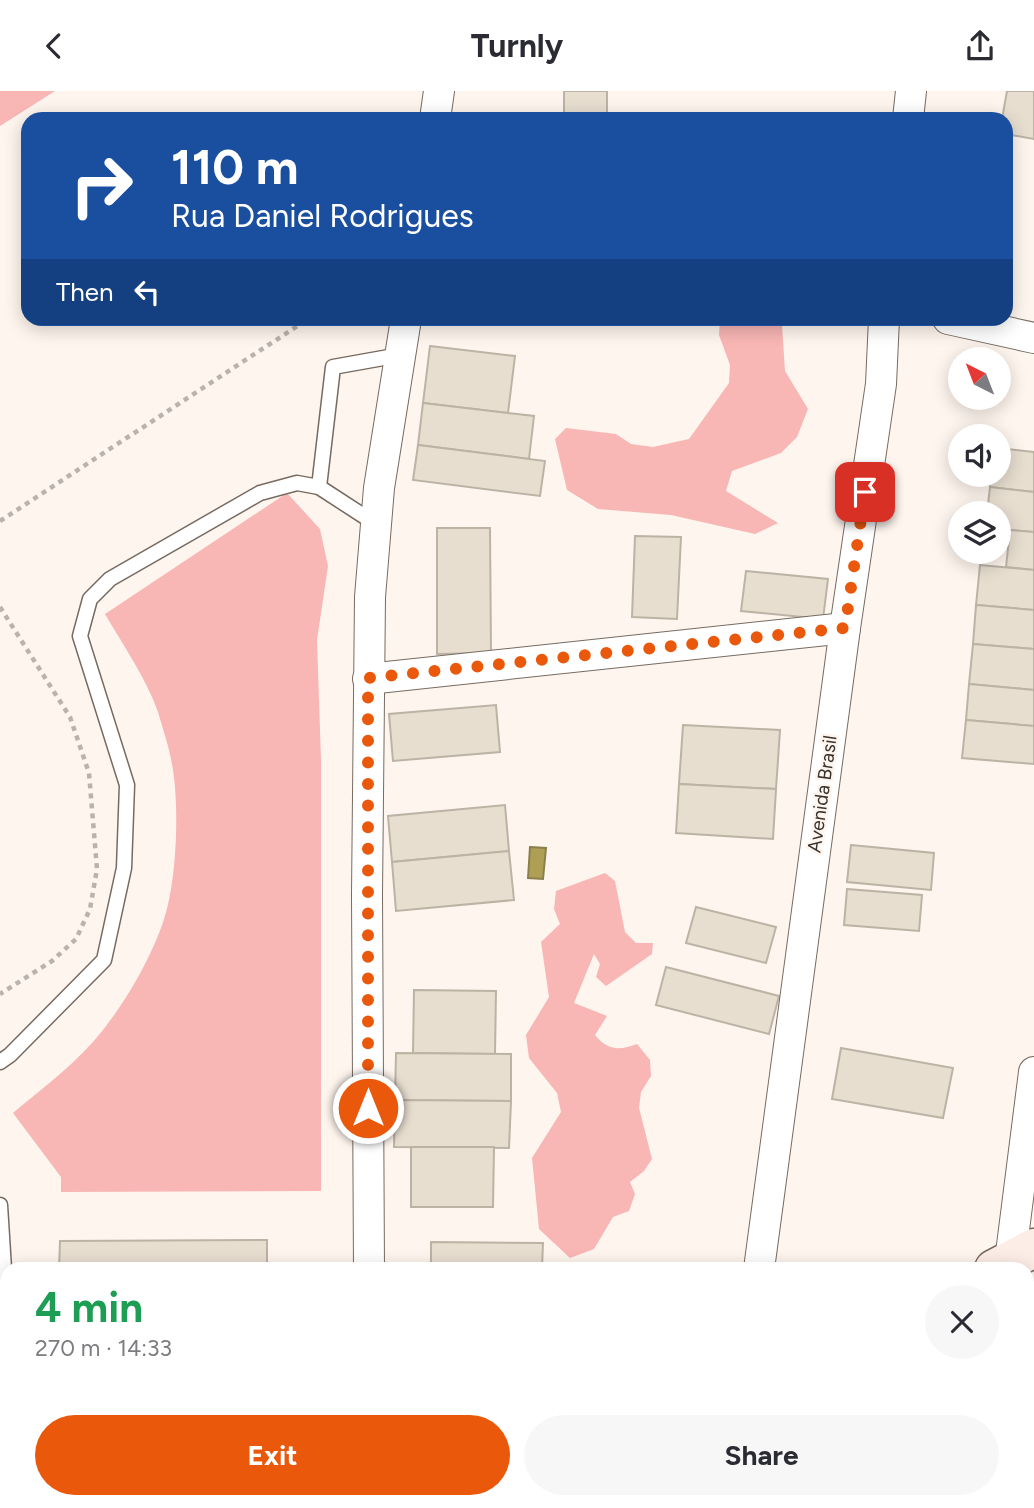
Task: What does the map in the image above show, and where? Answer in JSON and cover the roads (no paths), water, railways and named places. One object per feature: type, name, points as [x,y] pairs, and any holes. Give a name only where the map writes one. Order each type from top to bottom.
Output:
[{"type":"street","points":[[436,112],[439,91]]},
{"type":"street","points":[[909,112],[911,91]]},
{"type":"street","points":[[369,1262],[370,597],[379,488],[406,326]]},
{"type":"street","name":"Avenida Brasil","points":[[760,1262],[845,628],[881,384],[884,326]]},
{"type":"street","points":[[980,326],[1034,338]]},
{"type":"street","points":[[368,678],[845,628]]},
{"type":"street","points":[[1012,1261],[1034,1072]]},
{"type":"lane","points":[[319,487],[332,367],[400,355]]},
{"type":"lane","points":[[0,1062],[104,960],[124,868],[127,785],[80,636],[90,599],[110,579],[260,492],[297,483],[319,487],[376,524]]},
{"type":"lane","points":[[0,1205],[4,1262]]}]
